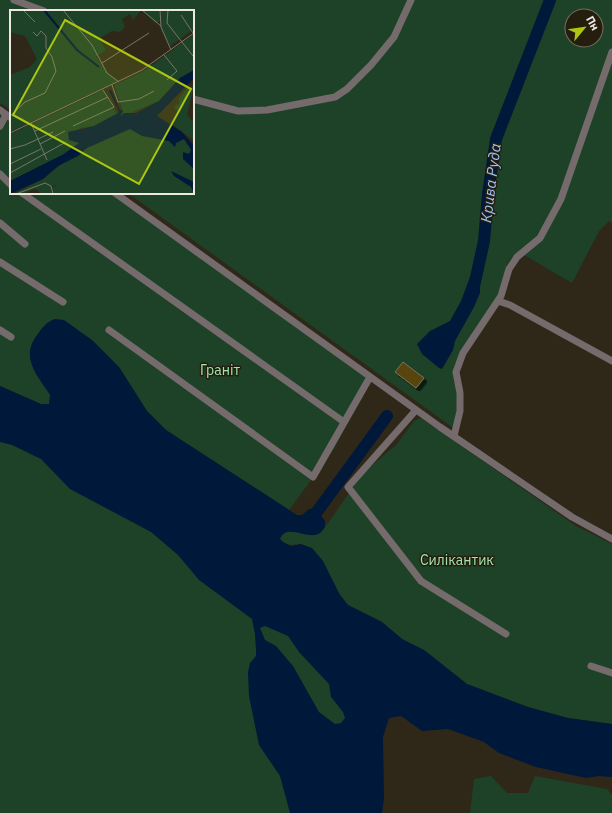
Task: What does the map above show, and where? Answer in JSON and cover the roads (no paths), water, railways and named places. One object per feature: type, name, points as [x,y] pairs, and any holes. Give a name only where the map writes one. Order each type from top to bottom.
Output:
[{"type":"street","points":[[14,0],[41,10]]},
{"type":"street","points":[[194,99],[238,111],[267,110],[334,97],[347,89],[371,65],[394,37],[411,0]]},
{"type":"street","points":[[454,436],[460,411],[460,393],[456,372],[463,353],[501,296],[508,269],[517,257],[540,238],[561,199],[612,52]]},
{"type":"street","points":[[0,110],[9,117],[0,126]]},
{"type":"street","points":[[0,174],[10,184]]},
{"type":"street","points":[[23,194],[344,422]]},
{"type":"street","points":[[116,194],[416,410],[572,517],[612,539]]},
{"type":"street","points":[[0,223],[25,244]]},
{"type":"street","points":[[0,262],[63,302]]},
{"type":"street","points":[[498,301],[510,305],[612,362]]},
{"type":"street","points":[[0,330],[11,337]]},
{"type":"street","points":[[109,330],[313,477],[370,377]]},
{"type":"street","points":[[416,410],[348,487],[421,581],[506,634]]},
{"type":"street","points":[[591,666],[612,673]]},
{"type":"water","points":[[475,274],[480,281],[480,293],[455,341],[453,350],[442,369],[439,368],[422,354],[417,344],[430,331],[450,321],[461,301],[470,277]]},
{"type":"water","points":[[55,319],[64,320],[92,340],[119,367],[147,411],[166,430],[297,515],[302,515],[309,509],[317,510],[325,521],[325,526],[321,532],[315,535],[309,535],[289,532],[284,534],[280,539],[291,546],[301,544],[312,548],[323,561],[340,595],[348,605],[382,622],[402,639],[424,650],[467,684],[528,707],[568,718],[612,724],[612,777],[599,776],[586,778],[536,767],[499,753],[484,742],[448,729],[422,731],[401,716],[389,718],[383,737],[384,799],[382,813],[290,813],[280,776],[259,745],[249,696],[248,672],[250,663],[256,656],[255,634],[252,619],[199,580],[178,555],[151,532],[70,489],[41,459],[12,445],[0,442],[0,386],[41,404],[49,404],[50,395],[32,366],[30,351],[32,343],[37,335],[45,325]],"holes":[[[265,626],[288,636],[299,652],[329,684],[331,697],[343,712],[345,718],[341,723],[335,724],[319,712],[293,666],[276,646],[265,640],[260,628]]]},
{"type":"waterway","name":"Крива Руда","points":[[473,291],[484,241],[488,194],[496,139],[550,0]]},
{"type":"waterway","points":[[316,513],[387,416]]},
{"type":"park label","name":"Граніт","points":[[220,370]]},
{"type":"park label","name":"Силікантик","points":[[457,560]]}]
